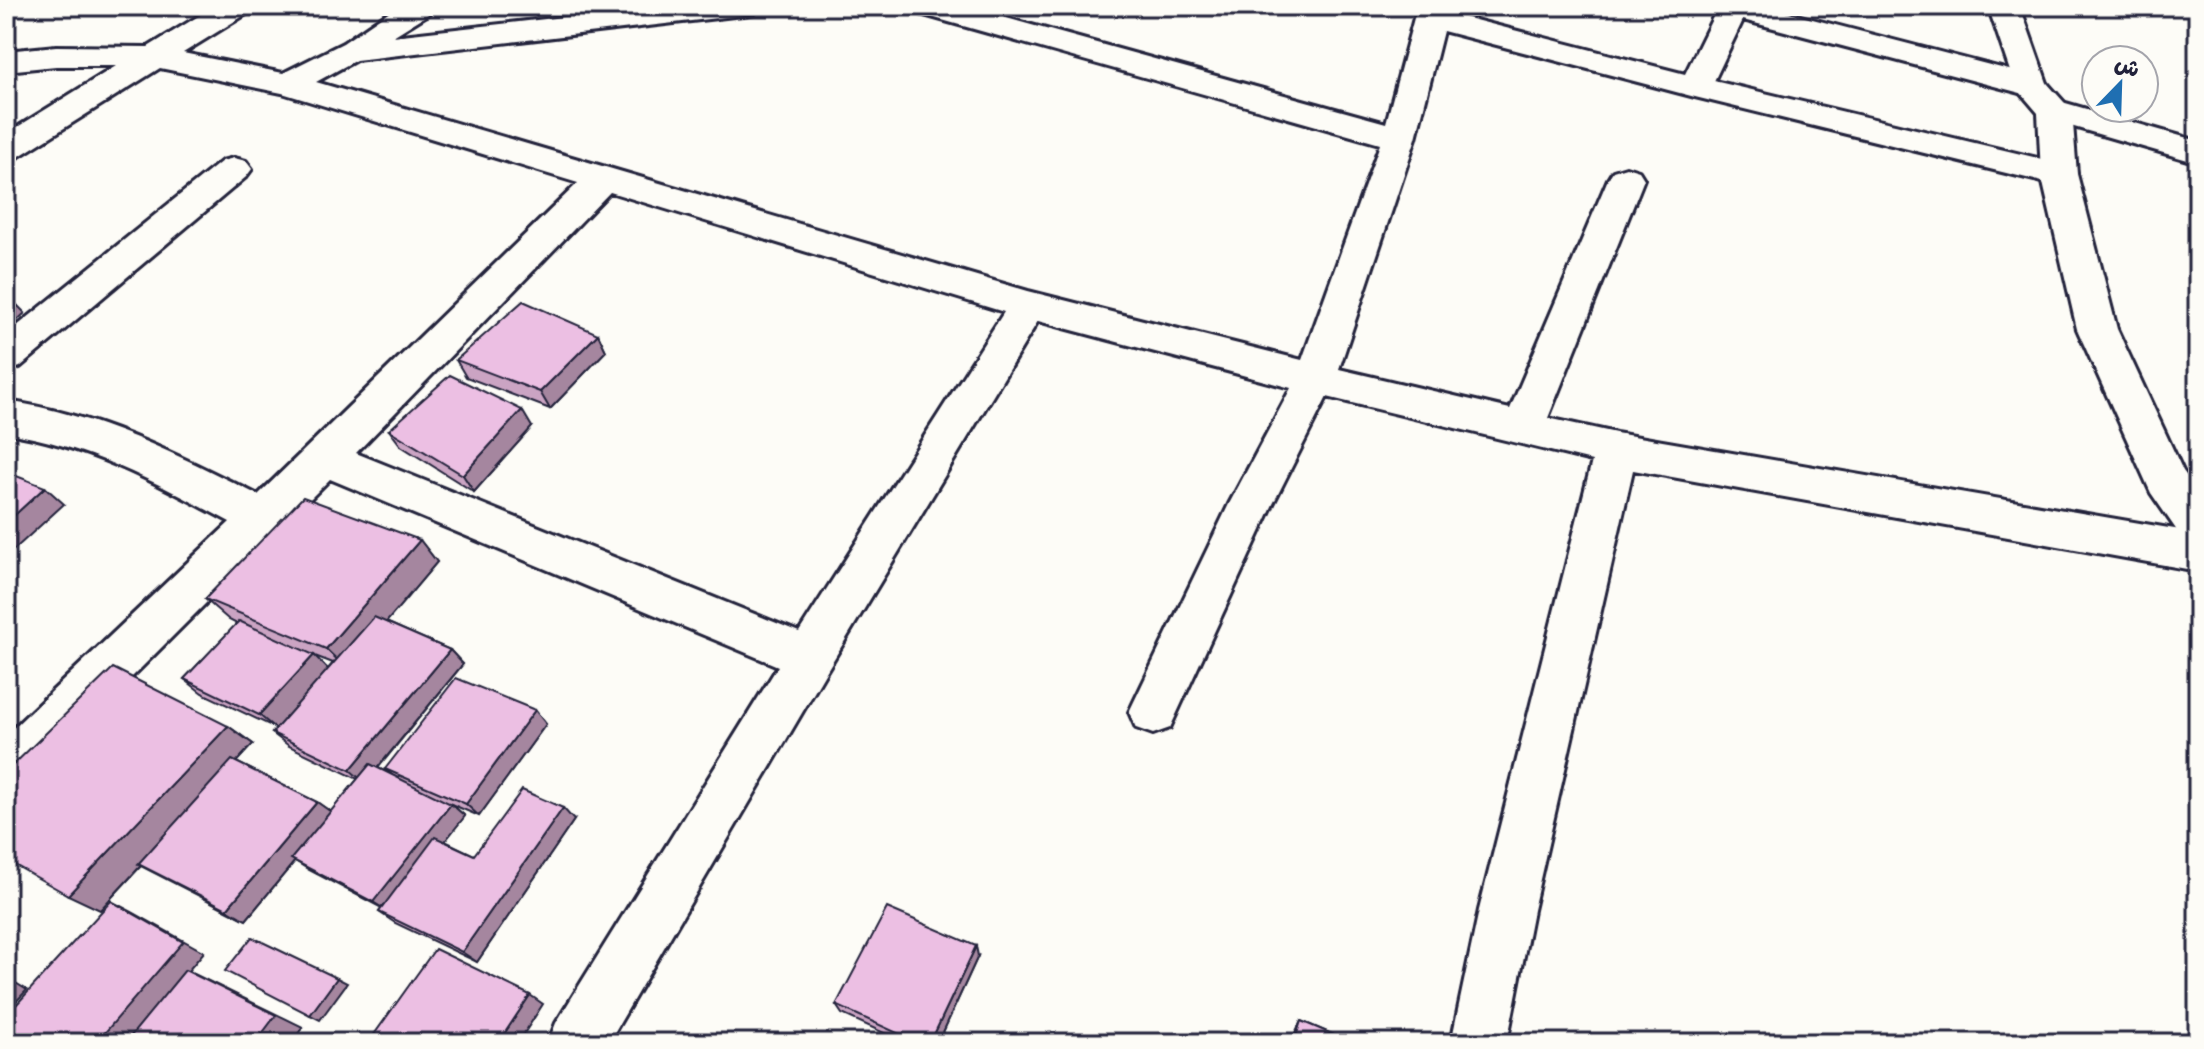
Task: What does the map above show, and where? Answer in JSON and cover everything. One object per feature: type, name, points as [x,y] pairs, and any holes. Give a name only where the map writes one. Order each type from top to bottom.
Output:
[{"type":"street","points":[[6,149],[237,6]]},
{"type":"street","points":[[288,84],[419,6]]},
{"type":"street","points":[[348,51],[743,6]]},
{"type":"street","points":[[928,6],[1399,138]]},
{"type":"street","points":[[2004,6],[2044,98],[2097,329],[2166,481],[2198,525]]},
{"type":"street","points":[[1695,87],[1730,7],[2044,98],[2188,144]]},
{"type":"street","points":[[1153,712],[1251,504],[1316,379],[1399,138],[1433,12],[1695,87],[2059,174]]},
{"type":"street","points":[[6,61],[56,56],[153,57],[288,84],[1028,305],[1316,379],[1616,450],[2198,552]]},
{"type":"street","points":[[6,357],[234,169]]},
{"type":"street","points":[[6,768],[324,458],[605,177]]},
{"type":"street","points":[[1523,428],[1626,179]]},
{"type":"street","points":[[576,1043],[809,657],[1028,305]]},
{"type":"street","points":[[6,417],[32,419],[96,438],[262,518]]},
{"type":"street","points":[[1479,1043],[1506,910],[1616,450]]},
{"type":"street","points":[[324,458],[809,657]]},
{"type":"building","points":[[523,301],[598,334],[540,392],[456,360]]},
{"type":"building","points":[[450,375],[522,410],[463,475],[389,430]]},
{"type":"building","points":[[6,472],[45,487],[6,523]]},
{"type":"building","points":[[303,497],[420,540],[326,649],[205,599]]},
{"type":"building","points":[[374,617],[450,650],[350,770],[272,733]]},
{"type":"building","points":[[239,621],[314,655],[259,715],[184,679]]},
{"type":"building","points":[[113,668],[228,726],[68,895],[6,860],[6,772]]},
{"type":"building","points":[[456,678],[535,710],[466,804],[385,769]]},
{"type":"building","points":[[232,760],[317,802],[227,909],[138,864]]},
{"type":"building","points":[[370,764],[451,804],[373,902],[291,859]]},
{"type":"building","points":[[522,790],[563,808],[462,952],[379,912],[435,837],[474,855]]},
{"type":"building","points":[[111,901],[183,942],[96,1043],[6,1043],[6,1016]]},
{"type":"building","points":[[887,908],[976,946],[930,1043],[919,1043],[836,1005]]},
{"type":"building","points":[[252,937],[337,978],[310,1015],[225,971]]},
{"type":"building","points":[[435,949],[530,995],[498,1043],[368,1043]]},
{"type":"building","points":[[185,970],[276,1015],[255,1043],[125,1043]]},
{"type":"building","points":[[1301,1021],[1353,1043],[1294,1043]]}]
